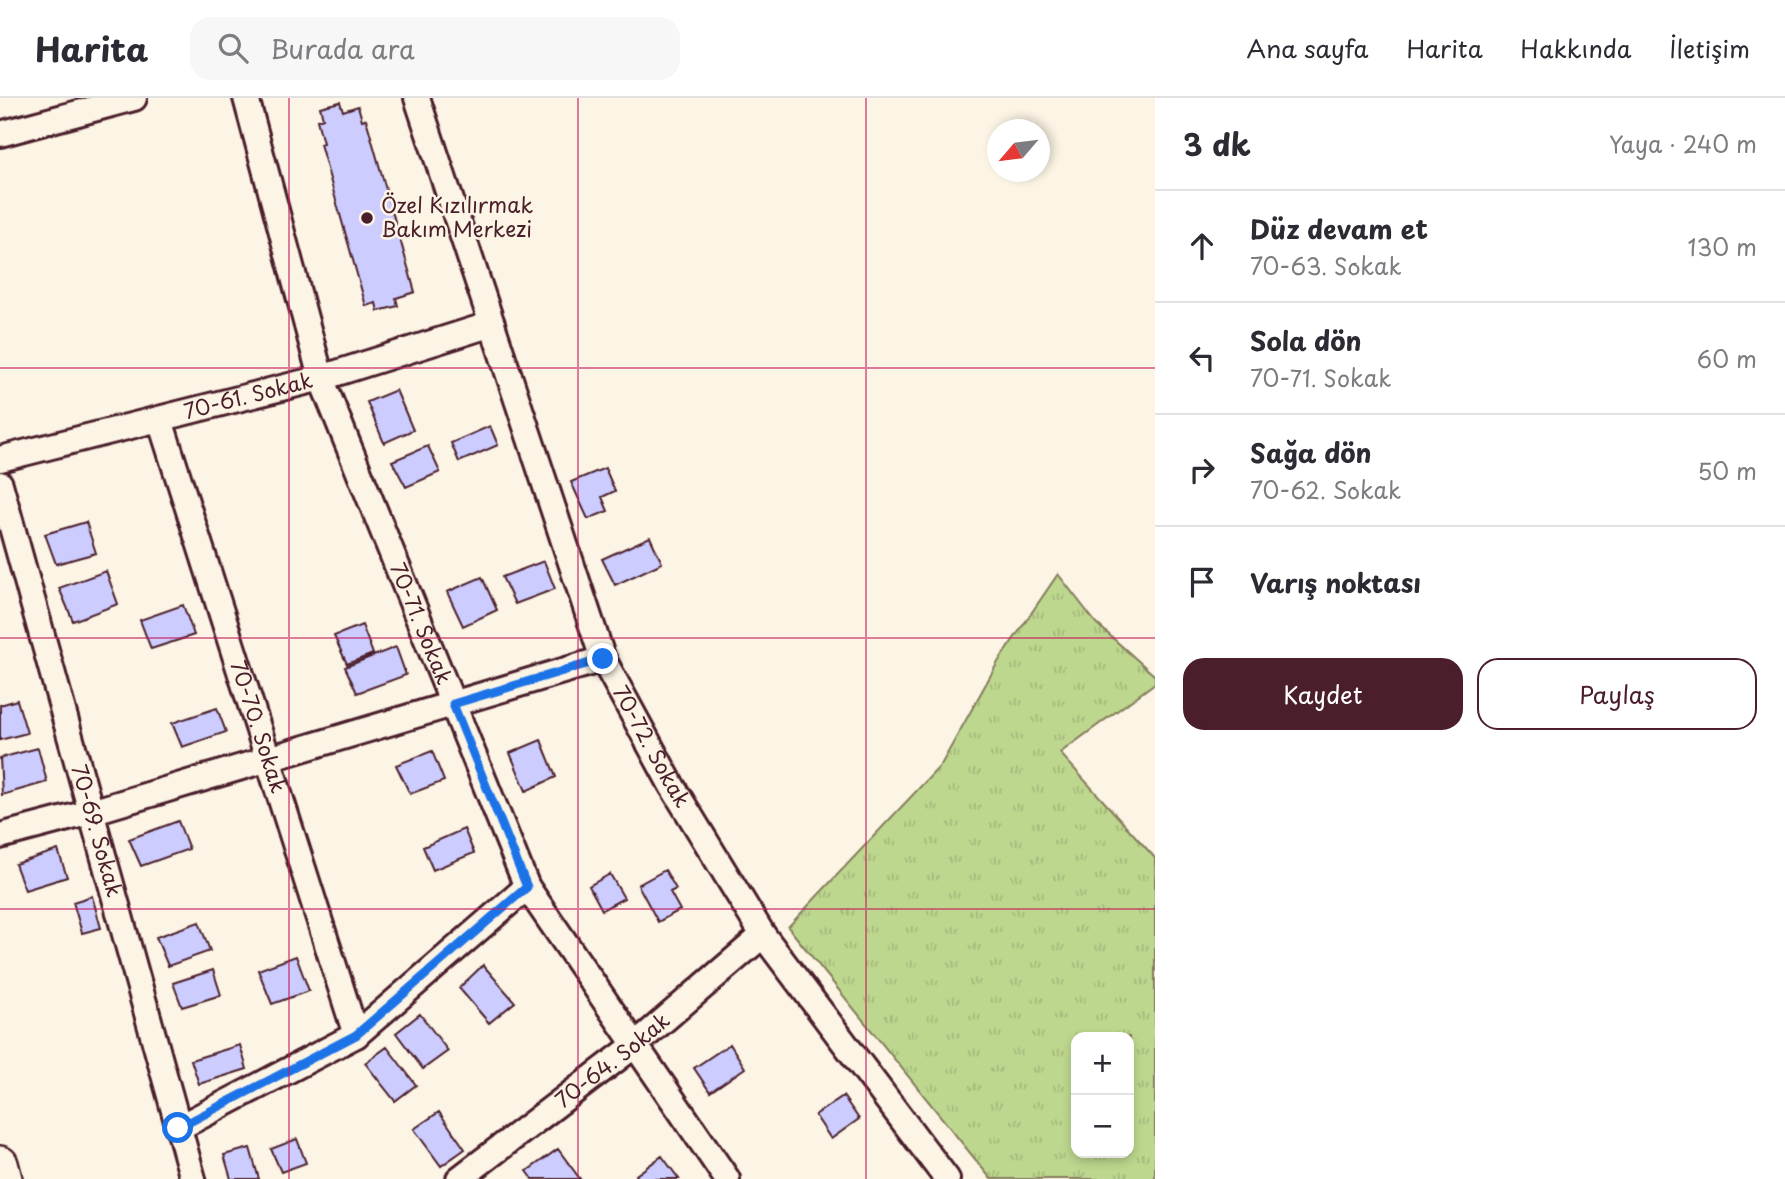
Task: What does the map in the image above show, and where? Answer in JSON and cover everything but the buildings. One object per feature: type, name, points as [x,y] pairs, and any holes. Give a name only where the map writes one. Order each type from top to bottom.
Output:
[{"type":"street","points":[[0,134],[134,98]]},
{"type":"street","name":"70-71. Sokak","points":[[246,98],[321,378],[527,887],[727,1179]]},
{"type":"street","name":"70-72. Sokak","points":[[416,98],[603,659],[672,786],[763,935],[947,1179]]},
{"type":"street","name":"70-61. Sokak","points":[[0,458],[321,378],[492,324]]},
{"type":"street","name":"70-70. Sokak","points":[[160,420],[356,1035]]},
{"type":"street","name":"70-69. Sokak","points":[[0,484],[193,1179]]},
{"type":"street","points":[[0,836],[92,812],[603,659]]},
{"type":"street","points":[[178,1128],[356,1035],[527,887]]},
{"type":"street","name":"70-64. Sokak","points":[[459,1179],[635,1045],[763,935]]},
{"type":"street","points":[[0,1164],[4,1179]]},
{"type":"green space","points":[[1058,574],[1096,623],[1155,676],[1155,683],[1060,753],[1155,858],[1155,1179],[991,1179],[788,927],[941,765],[998,662]]},
{"type":"place","name":"Özel Kızılırmak Bakım Merkezi","points":[[367,218]]},
{"type":"route","points":[[178,1128],[356,1035],[527,887],[453,704],[603,659]]}]
